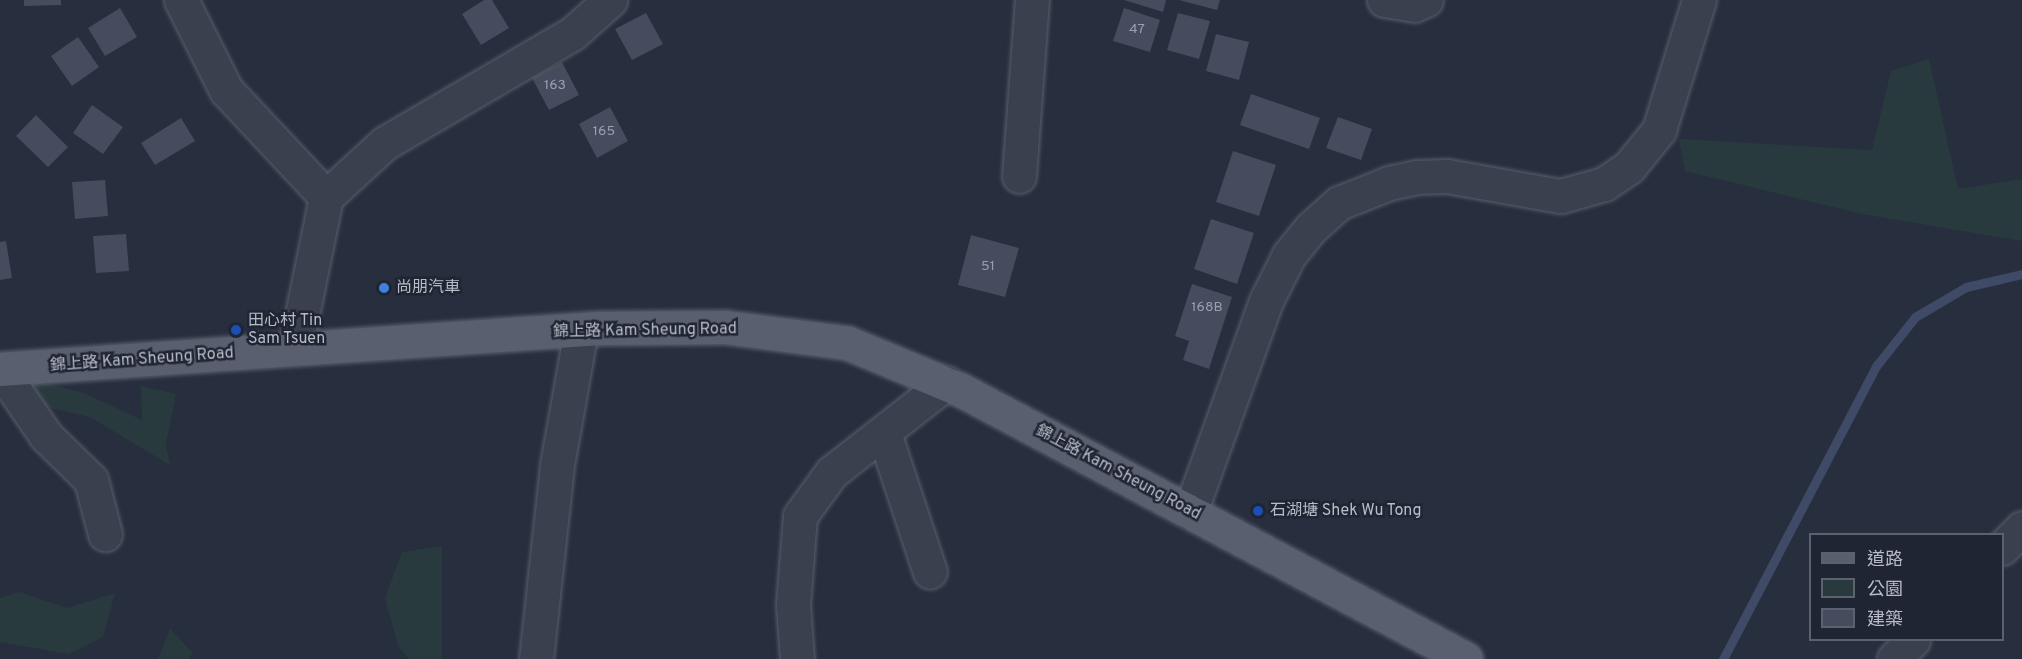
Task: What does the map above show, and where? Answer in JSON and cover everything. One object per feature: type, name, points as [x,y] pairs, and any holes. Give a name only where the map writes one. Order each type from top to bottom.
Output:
[{"type":"main road","name":"錦上路 Kam Sheung Road","points":[[0,369],[581,330],[726,327],[848,343],[945,383],[1466,659]]},
{"type":"street","points":[[181,0],[226,90],[326,197]]},
{"type":"street","points":[[295,349],[326,197],[385,143],[573,33],[610,0]]},
{"type":"street","points":[[1019,176],[1032,0]]},
{"type":"street","points":[[1384,0],[1414,5],[1426,0]]},
{"type":"street","points":[[1190,512],[1266,301],[1289,255],[1311,228],[1339,203],[1418,177],[1447,176],[1561,196],[1604,184],[1629,168],[1659,130],[1699,0]]},
{"type":"street","points":[[536,659],[557,465],[581,330]]},
{"type":"street","points":[[0,369],[46,436],[91,480],[105,534]]},
{"type":"street","points":[[796,659],[793,605],[800,516],[832,472],[945,383]]},
{"type":"street","points":[[884,433],[930,572]]},
{"type":"street","points":[[2004,546],[2022,528]]},
{"type":"street","points":[[1894,659],[1911,641]]},
{"type":"green space","points":[[1929,59],[1958,189],[2022,179],[2022,241],[1862,214],[1685,171],[1679,139],[1872,150],[1891,71]]},
{"type":"green space","points":[[34,380],[84,393],[142,420],[141,386],[176,394],[166,444],[170,465],[90,417],[38,405]]},
{"type":"green space","points":[[442,546],[442,659],[409,659],[398,646],[385,598],[402,552]]},
{"type":"green space","points":[[19,592],[67,608],[115,593],[103,637],[69,654],[0,642],[0,598]]},
{"type":"green space","points":[[170,629],[193,653],[188,659],[158,659]]},
{"type":"building","points":[[24,0],[61,0],[61,5],[24,6]]},
{"type":"building","points":[[484,0],[492,0],[509,28],[481,45],[462,14]]},
{"type":"building","points":[[1124,0],[1166,0],[1163,12]]},
{"type":"building","points":[[1179,0],[1220,0],[1217,10]]},
{"type":"building","points":[[120,8],[137,37],[105,56],[88,28]]},
{"type":"building","points":[[1124,8],[1160,20],[1150,52],[1113,41]]},
{"type":"building","points":[[646,13],[663,44],[632,60],[615,29]]},
{"type":"building","points":[[1178,13],[1210,21],[1199,59],[1167,50]]},
{"type":"building","points":[[1216,34],[1249,42],[1239,80],[1206,71]]},
{"type":"building","points":[[78,37],[99,67],[72,86],[51,56]]},
{"type":"building","points":[[562,62],[579,95],[549,110],[532,78]]},
{"type":"building","points":[[1251,94],[1320,118],[1309,149],[1240,125]]},
{"type":"building","points":[[92,105],[123,127],[103,154],[73,133]]},
{"type":"building","points":[[610,107],[628,141],[597,158],[579,124]]},
{"type":"building","points":[[36,115],[68,147],[48,167],[16,136]]},
{"type":"building","points":[[1338,117],[1372,129],[1361,160],[1326,148]]},
{"type":"building","points":[[181,118],[195,141],[155,165],[141,143]]},
{"type":"building","points":[[1233,151],[1276,165],[1259,216],[1216,202]]},
{"type":"building","points":[[105,180],[108,216],[75,219],[72,182]]},
{"type":"building","points":[[1211,219],[1254,233],[1237,284],[1194,269]]},
{"type":"building","points":[[126,234],[129,271],[96,273],[93,236]]},
{"type":"building","points":[[971,235],[1019,248],[1005,297],[958,285]]},
{"type":"building","points":[[6,241],[12,278],[0,280],[0,242]]},
{"type":"building","points":[[1192,284],[1232,297],[1209,369],[1183,360],[1189,341],[1175,336]]},
{"type":"waterway","points":[[1723,659],[1877,365],[1915,317],[1966,287],[2022,274]]},
{"type":"place","name":"尚朋汽車","points":[[384,288]]},
{"type":"place","name":"田心村 Tin Sam Tsuen","points":[[236,330]]},
{"type":"place","name":"石湖塘 Shek Wu Tong","points":[[1258,511]]}]
